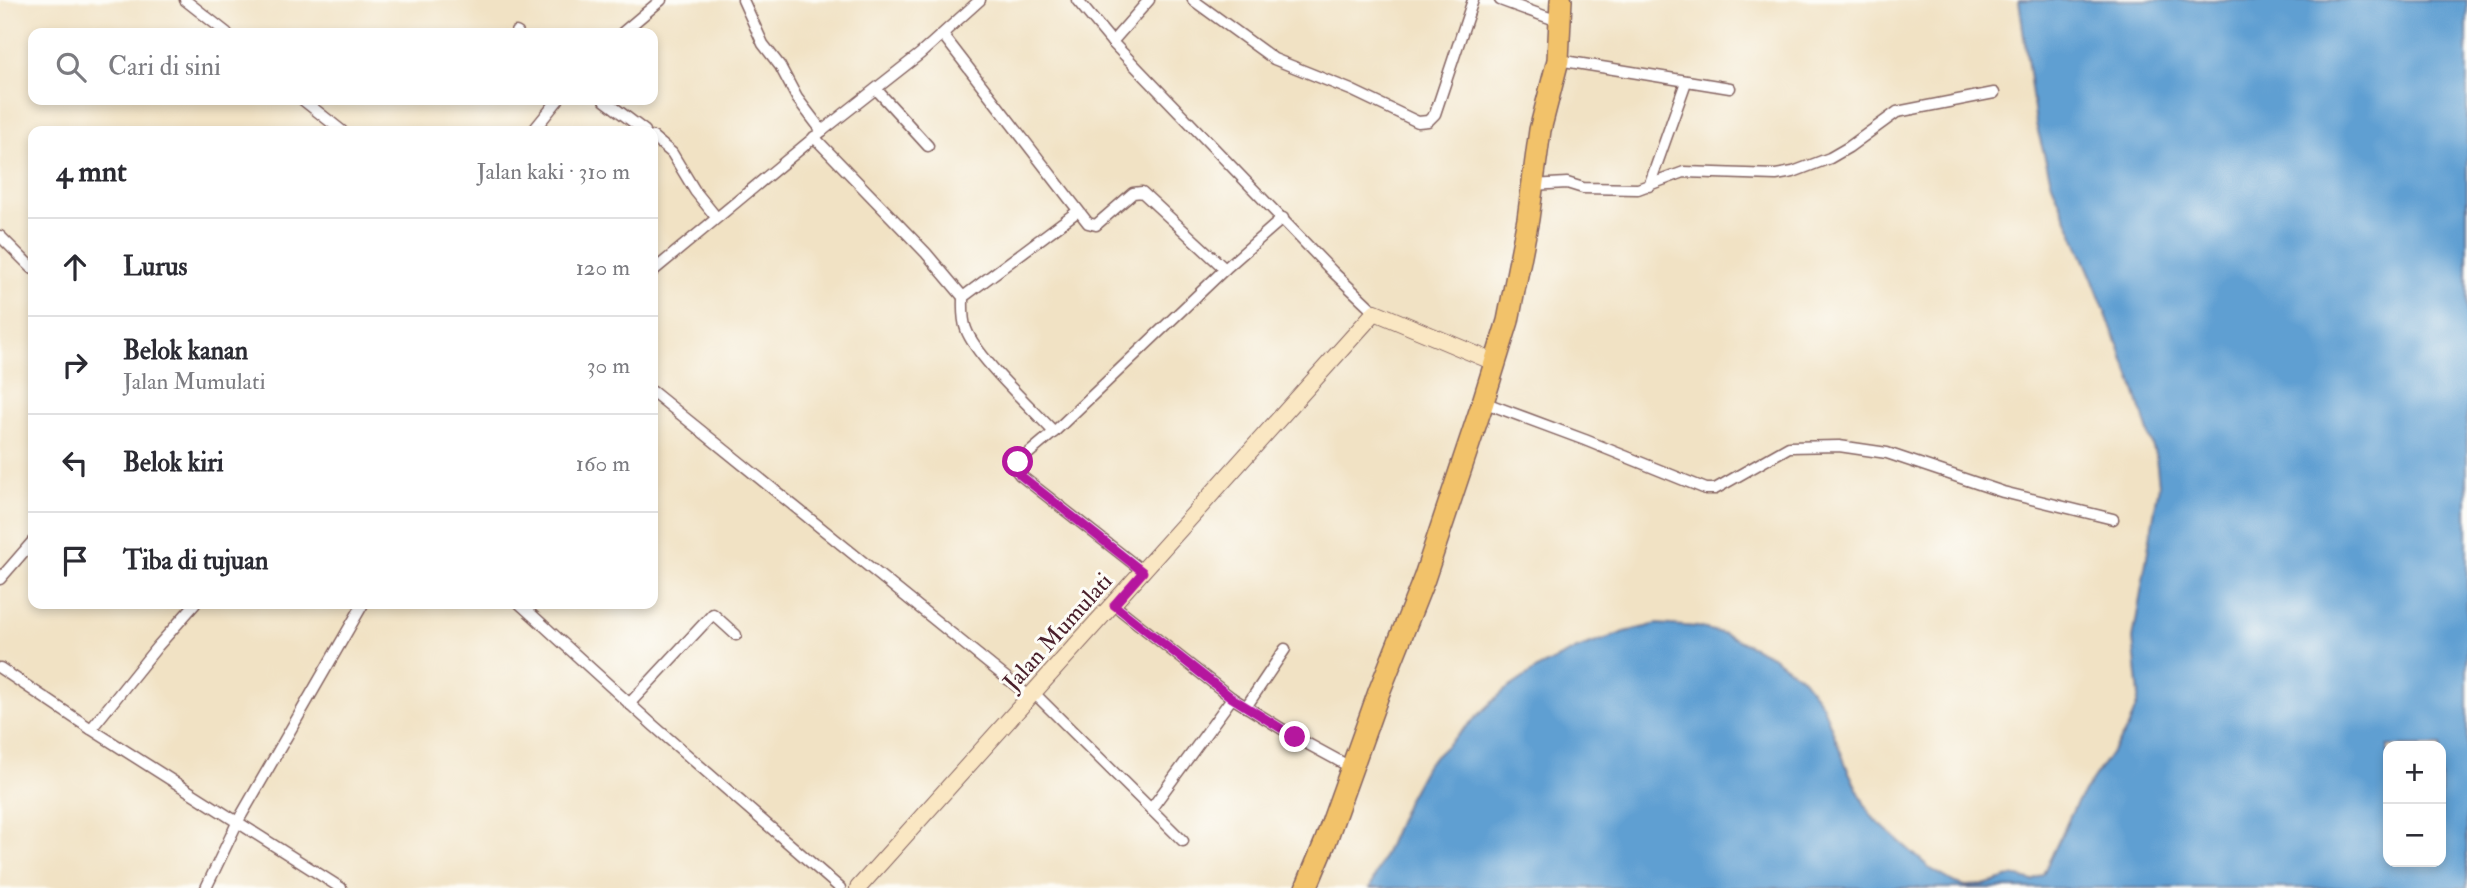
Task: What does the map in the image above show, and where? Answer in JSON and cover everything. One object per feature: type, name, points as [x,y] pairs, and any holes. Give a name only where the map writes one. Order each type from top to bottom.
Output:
[{"type":"highway","points":[[1306,888],[1424,579],[1508,321],[1540,130],[1558,60],[1559,10]]},
{"type":"street","points":[[185,0],[221,28]]},
{"type":"street","points":[[628,28],[661,0]]},
{"type":"street","points":[[743,0],[763,44],[779,66],[818,134],[963,297],[964,320],[969,335],[991,365],[1054,432]]},
{"type":"street","points":[[658,267],[943,34],[980,0]]},
{"type":"street","points":[[1077,0],[1112,42],[1333,272],[1375,312],[1494,362]]},
{"type":"street","points":[[1112,42],[1149,0]]},
{"type":"street","points":[[1193,0],[1274,60],[1418,122],[1428,121],[1435,114],[1473,0]]},
{"type":"street","points":[[1500,0],[1559,10]]},
{"type":"street","points":[[943,34],[1088,223],[1096,225],[1133,193],[1142,192],[1225,268]]},
{"type":"street","points":[[1558,60],[1730,88]]},
{"type":"street","points":[[1649,186],[1686,82]]},
{"type":"street","points":[[876,89],[928,146]]},
{"type":"street","points":[[1532,185],[1567,183],[1583,188],[1630,189],[1649,186],[1684,172],[1769,176],[1793,172],[1840,153],[1896,112],[1994,93]]},
{"type":"street","points":[[309,105],[336,126]]},
{"type":"street","points":[[537,126],[554,105]]},
{"type":"street","points":[[611,105],[638,126]]},
{"type":"street","points":[[658,141],[672,153],[690,184],[716,217]]},
{"type":"street","points":[[963,297],[1078,211]]},
{"type":"street","points":[[1143,572],[1018,473],[1016,464],[1054,432],[1225,268],[1283,218]]},
{"type":"street","points":[[0,236],[28,264]]},
{"type":"street","name":"Jalan Mumulati","points":[[858,888],[1375,312]]},
{"type":"street","points":[[658,396],[1032,695],[1183,841]]},
{"type":"street","points":[[1483,402],[1585,439],[1706,489],[1715,489],[1789,447],[1839,446],[1886,453],[2003,492],[2112,519]]},
{"type":"street","points":[[0,579],[28,547]]},
{"type":"street","points":[[1114,605],[1232,698],[1352,768]]},
{"type":"street","points":[[91,729],[157,646],[190,609]]},
{"type":"street","points":[[206,888],[238,821],[360,609]]},
{"type":"street","points":[[525,609],[629,704],[840,888]]},
{"type":"street","points":[[629,704],[713,614],[736,635]]},
{"type":"street","points":[[1246,707],[1285,649]]},
{"type":"street","points":[[0,668],[341,888]]},
{"type":"street","points":[[1151,809],[1232,698]]},
{"type":"water","points":[[2019,0],[2467,0],[2467,888],[1370,888],[1407,801],[1427,764],[1504,691],[1540,667],[1577,649],[1657,624],[1698,627],[1725,634],[1772,656],[1803,679],[1822,704],[1848,770],[1867,809],[1875,820],[1931,869],[1955,883],[1966,886],[1983,885],[2014,876],[2033,881],[2043,874],[2076,804],[2128,728],[2137,704],[2139,694],[2133,639],[2159,485],[2156,458],[2133,384],[2052,184],[2036,124]]},
{"type":"route","points":[[1018,462],[1015,467],[1020,475],[1143,572],[1114,605],[1232,698],[1295,737]]}]
